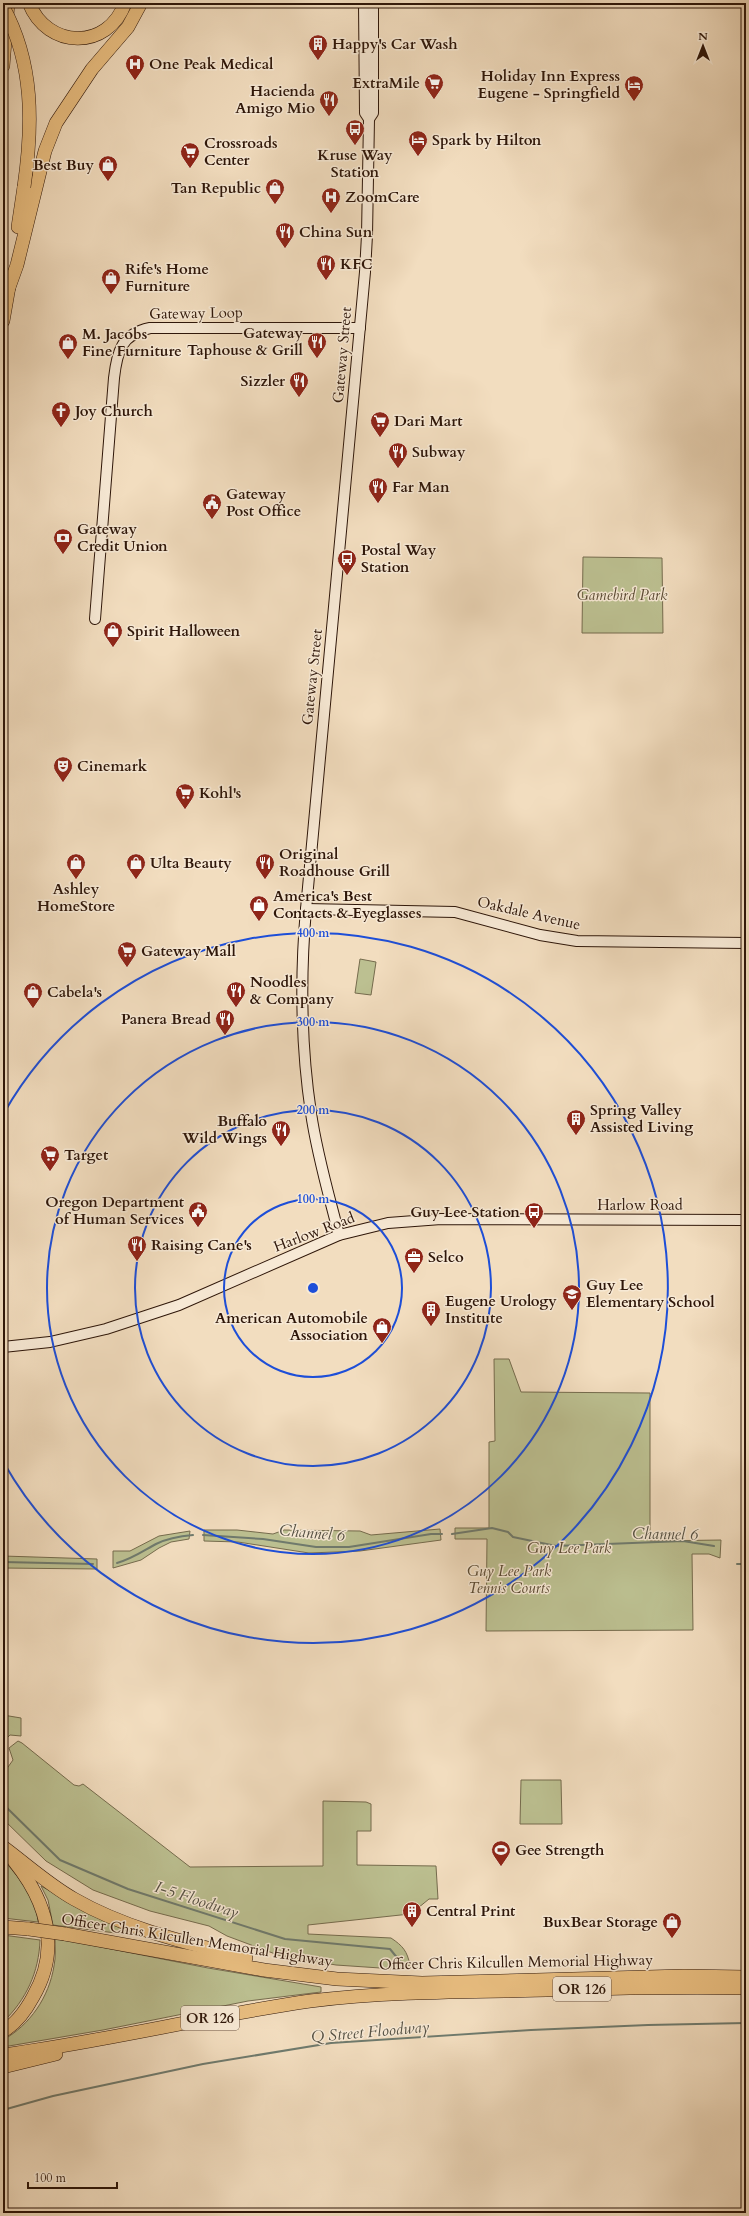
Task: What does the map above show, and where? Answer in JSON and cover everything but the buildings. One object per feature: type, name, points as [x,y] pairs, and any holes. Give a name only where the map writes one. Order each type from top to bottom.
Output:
[{"type":"highway","points":[[3,66],[8,3]]},
{"type":"highway","points":[[29,3],[36,18],[50,31],[65,37],[76,39],[91,37],[106,29],[118,18],[125,3]]},
{"type":"highway","points":[[8,290],[17,265],[45,151],[56,123],[92,69],[128,27],[141,3]]},
{"type":"highway","points":[[3,7],[19,44],[29,88],[30,133],[24,187],[3,321]]},
{"type":"highway","points":[[3,1848],[73,1899],[111,1918],[187,1943],[337,1979]]},
{"type":"highway","points":[[3,1848],[30,1881],[38,1898],[46,1922],[48,1948],[40,1986],[23,2013],[10,2027],[3,2031]]},
{"type":"highway","name":"Officer Chris Kilcullen Memorial Highway","points":[[3,1927],[65,1934],[264,1970],[337,1979],[422,1983],[684,1976],[746,1977]]},
{"type":"highway","name":"Officer Chris Kilcullen Memorial Highway","points":[[3,2054],[156,2029],[263,2009],[364,1996],[680,1986],[746,1988]]},
{"type":"highway","points":[[3,2067],[156,2029]]},
{"type":"main road","name":"Gateway Street","points":[[339,1235],[315,1136],[305,1070],[302,997],[306,909],[360,328],[367,235],[368,119],[365,113],[364,3]]},
{"type":"main road","name":"Gateway Street","points":[[368,119],[373,113],[373,3]]},
{"type":"main road","points":[[365,44],[370,49],[369,63],[374,68]]},
{"type":"main road","name":"Gateway Loop","points":[[95,619],[114,378],[118,353],[121,345],[140,330],[150,328],[360,328]]},
{"type":"main road","name":"Oakdale Avenue","points":[[306,909],[428,910],[455,912],[540,935],[578,942],[746,943]]},
{"type":"main road","name":"Harlow Road","points":[[3,1347],[50,1342],[86,1335],[179,1305],[339,1235],[388,1223],[423,1220],[746,1220]]},
{"type":"green space","name":"Gamebird Park","points":[[583,557],[662,558],[663,633],[582,633]]},
{"type":"green space","points":[[360,959],[376,962],[371,995],[355,993]]},
{"type":"green space","name":"Guy Lee Park","points":[[494,1359],[509,1359],[521,1392],[650,1393],[650,1541],[721,1540],[720,1558],[709,1554],[692,1554],[693,1630],[486,1631],[487,1539],[455,1539],[455,1528],[489,1528],[489,1442],[495,1441]]},
{"type":"green space","points":[[440,1529],[441,1540],[360,1551],[309,1553],[238,1542],[204,1541],[204,1530],[237,1530],[273,1534],[284,1530],[360,1531],[371,1535]]},
{"type":"green space","points":[[190,1531],[189,1539],[171,1542],[141,1560],[113,1568],[113,1551],[130,1551],[159,1536]]},
{"type":"green space","points":[[3,1556],[97,1559],[97,1569],[3,1568]]},
{"type":"green space","points":[[3,1715],[21,1718],[21,1736],[10,1735],[3,1742]]},
{"type":"green space","points":[[18,1741],[74,1785],[79,1786],[83,1784],[190,1867],[323,1866],[323,1801],[366,1802],[371,1804],[371,1831],[357,1831],[357,1865],[436,1866],[438,1899],[429,1899],[418,1908],[419,1913],[308,1925],[308,1934],[391,1938],[404,1949],[410,1965],[395,1969],[336,1965],[278,1955],[227,1936],[209,1926],[150,1911],[93,1890],[46,1861],[3,1819],[3,1774],[13,1760],[9,1748]]},
{"type":"green space","points":[[521,1780],[561,1780],[562,1824],[520,1824]]},
{"type":"green space","points":[[3,1859],[20,1880],[30,1896],[37,1913],[38,1922],[3,1918]]},
{"type":"green space","points":[[41,1886],[113,1925],[139,1936],[53,1925],[48,1900]]},
{"type":"green space","points":[[3,1935],[40,1940],[37,1963],[30,1985],[25,1995],[3,2022]]},
{"type":"green space","points":[[55,1938],[208,1968],[321,1987],[321,1992],[248,2001],[103,2030],[3,2047],[3,2040],[13,2034],[30,2018],[37,2009],[48,1989],[54,1966]]},
{"type":"waterway","name":"Channel 6","points":[[452,1534],[492,1528],[508,1532],[513,1537],[556,1546],[683,1541],[714,1546]]},
{"type":"waterway","name":"Channel 6","points":[[203,1535],[263,1539],[316,1547],[349,1547],[431,1534],[442,1534]]},
{"type":"waterway","name":"Channel 6","points":[[117,1563],[133,1557],[165,1540],[193,1535]]},
{"type":"waterway","name":"Channel 6","points":[[3,1562],[93,1564]]},
{"type":"waterway","name":"Channel 6","points":[[737,1564],[746,1564]]},
{"type":"waterway","name":"I-5 Floodway","points":[[3,1804],[60,1860],[128,1889],[285,1939],[390,1949],[403,1965]]},
{"type":"waterway","name":"Q Street Floodway","points":[[3,2110],[53,2096],[203,2064],[331,2043],[531,2030],[746,2023]]},
{"type":"place","name":"Happy's Car Wash","points":[[318,61]]},
{"type":"place","name":"One Peak Medical","points":[[135,81]]},
{"type":"place","name":"ExtraMile","points":[[434,100]]},
{"type":"place","name":"Holiday Inn Express Eugene - Springfield","points":[[634,102]]},
{"type":"place","name":"Hacienda Amigo Mio","points":[[329,117]]},
{"type":"place","name":"Kruse Way Station","points":[[355,146]]},
{"type":"place","name":"Spark by Hilton","points":[[418,157]]},
{"type":"place","name":"Crossroads Center","points":[[190,169]]},
{"type":"place","name":"Best Buy","points":[[108,182]]},
{"type":"place","name":"Tan Republic","points":[[275,205]]},
{"type":"place","name":"ZoomCare","points":[[331,214]]},
{"type":"place","name":"China Sun","points":[[285,249]]},
{"type":"place","name":"KFC","points":[[326,281]]},
{"type":"place","name":"Rife's Home Furniture","points":[[111,295]]},
{"type":"place","name":"Gateway Taphouse & Grill","points":[[317,359]]},
{"type":"place","name":"M. Jacobs Fine Furniture","points":[[68,360]]},
{"type":"place","name":"Sizzler","points":[[299,398]]},
{"type":"place","name":"Joy Church","points":[[61,428]]},
{"type":"place","name":"Dari Mart","points":[[380,438]]},
{"type":"place","name":"Subway","points":[[398,469]]},
{"type":"place","name":"Far Man","points":[[378,504]]},
{"type":"place","name":"Gateway Post Office","points":[[212,520]]},
{"type":"place","name":"Gateway Credit Union","points":[[63,555]]},
{"type":"place","name":"Postal Way Station","points":[[347,576]]},
{"type":"place","name":"Spirit Halloween","points":[[113,648]]},
{"type":"place","name":"Cinemark","points":[[63,783]]},
{"type":"place","name":"Kohl's","points":[[185,810]]},
{"type":"place","name":"Ashley HomeStore","points":[[76,880]]},
{"type":"place","name":"Ulta Beauty","points":[[136,880]]},
{"type":"place","name":"Original Roadhouse Grill","points":[[265,880]]},
{"type":"place","name":"America's Best Contacts & Eyeglasses","points":[[259,922]]},
{"type":"place","name":"Gateway Mall","points":[[127,968]]},
{"type":"place","name":"Noodles & Company","points":[[236,1008]]},
{"type":"place","name":"Cabela's","points":[[33,1009]]},
{"type":"place","name":"Panera Bread","points":[[225,1036]]},
{"type":"place","name":"Spring Valley Assisted Living","points":[[576,1136]]},
{"type":"place","name":"Buffalo Wild Wings","points":[[281,1147]]},
{"type":"place","name":"Target","points":[[50,1172]]},
{"type":"place","name":"Oregon Department of Human Services","points":[[198,1228]]},
{"type":"place","name":"Guy Lee Station","points":[[534,1229]]},
{"type":"place","name":"Raising Cane's","points":[[137,1262]]},
{"type":"place","name":"Selco","points":[[414,1274]]},
{"type":"place","name":"Guy Lee Elementary School","points":[[572,1311]]},
{"type":"place","name":"Eugene Urology Institute","points":[[431,1327]]},
{"type":"place","name":"American Automobile Association","points":[[382,1344]]},
{"type":"place","name":"Gee Strength","points":[[501,1867]]},
{"type":"place","name":"Central Print","points":[[412,1928]]},
{"type":"place","name":"BuxBear Storage","points":[[672,1939]]},
{"type":"park label","name":"Guy Lee Park Tennis Courts","points":[[509,1580]]}]
